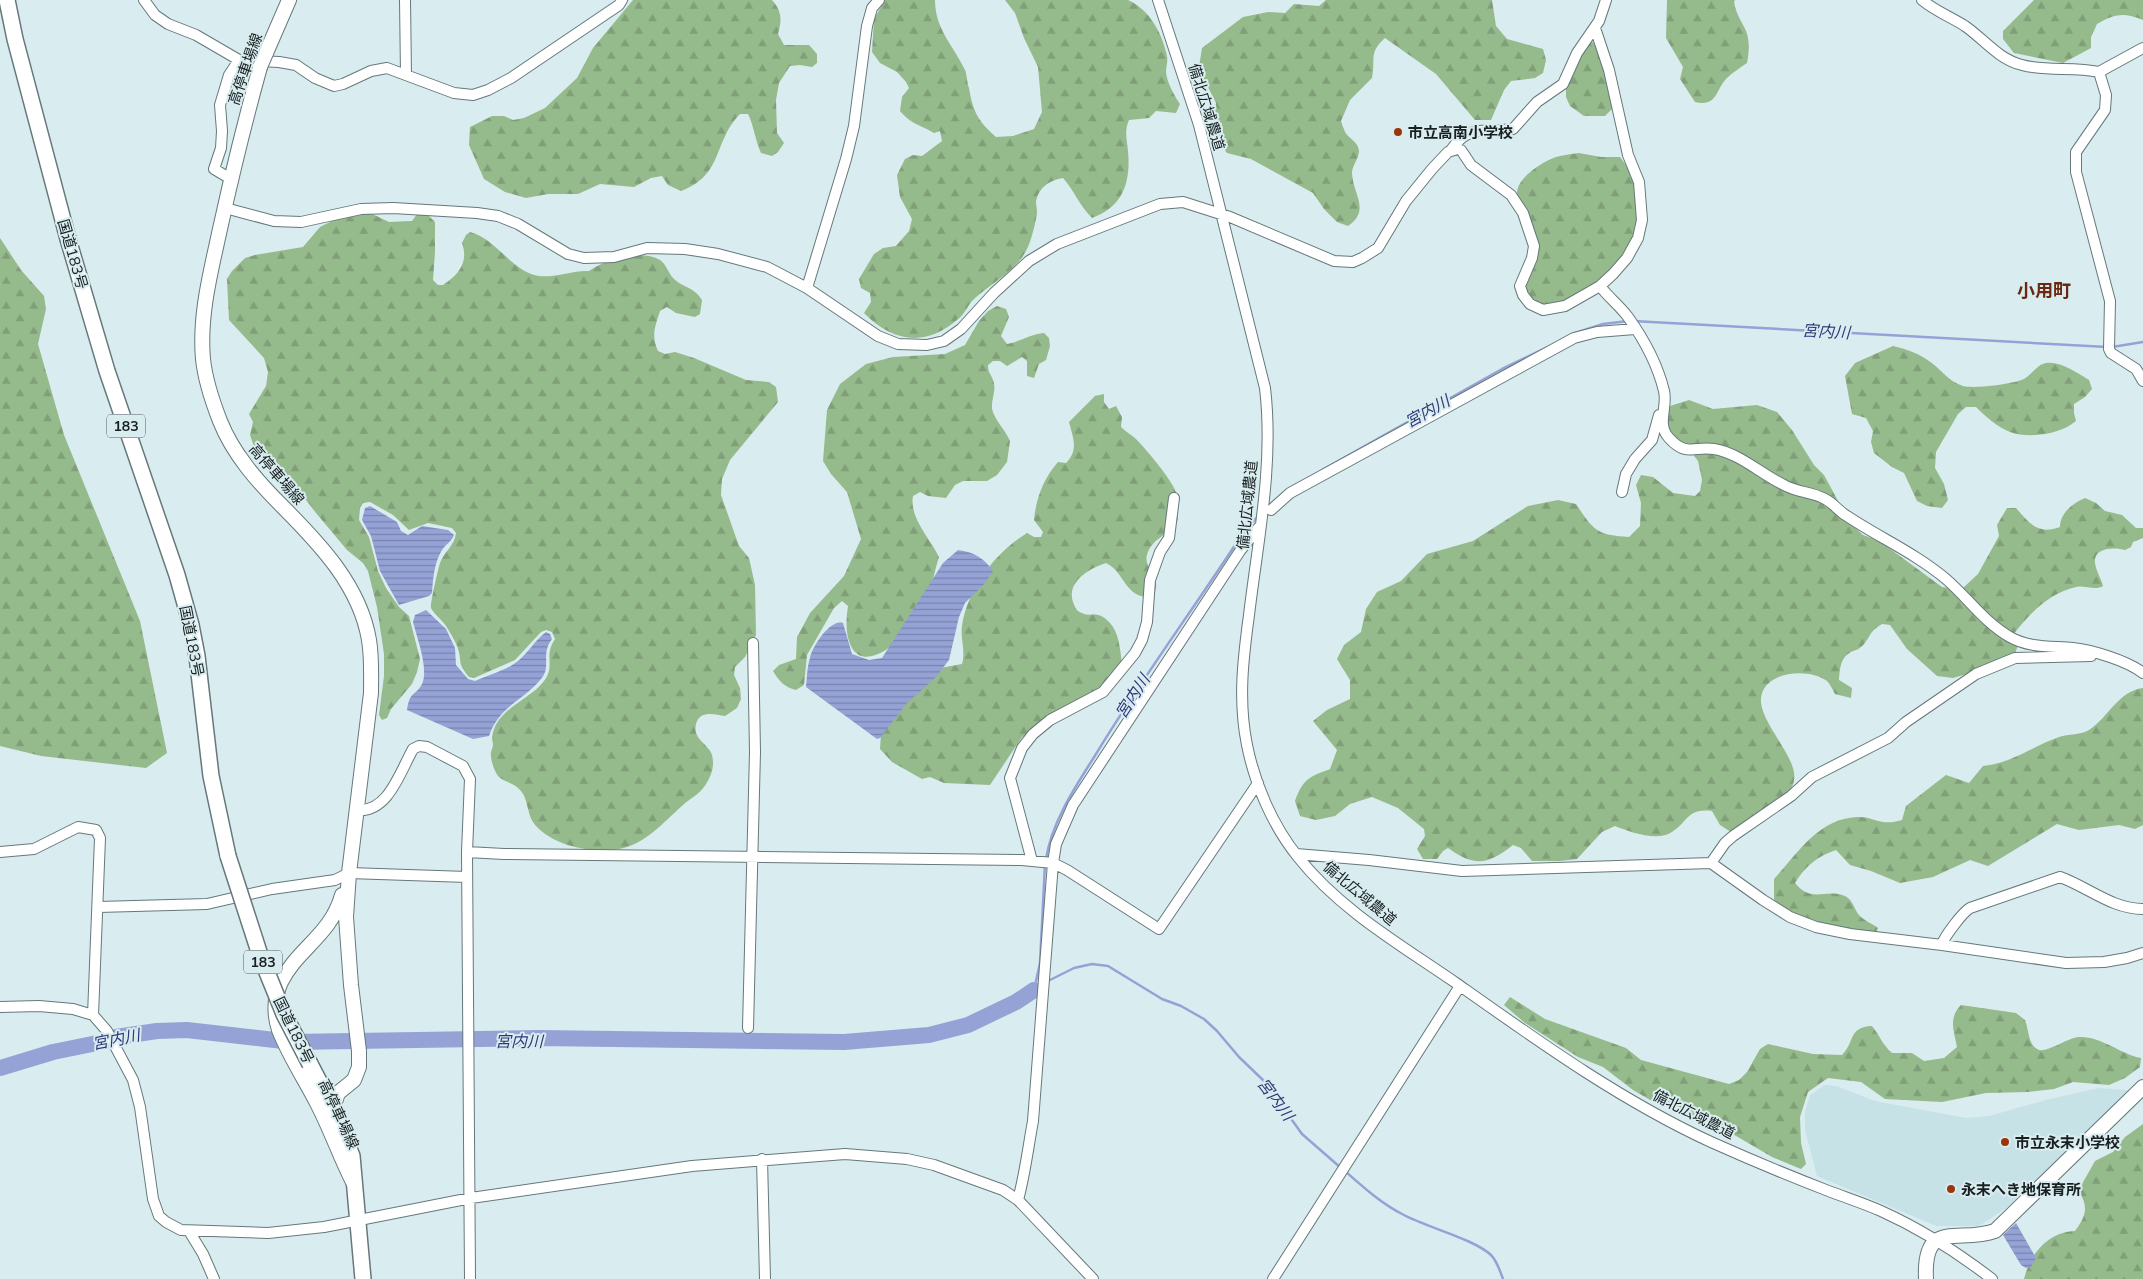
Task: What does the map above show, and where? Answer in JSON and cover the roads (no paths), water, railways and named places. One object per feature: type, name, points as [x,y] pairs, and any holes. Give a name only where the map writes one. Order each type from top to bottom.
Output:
[{"type":"highway","name":"国道183号","points":[[8,0],[15,39],[68,239],[107,371],[177,575],[191,625],[197,656],[211,776],[228,856],[260,955],[284,1014],[333,1108],[352,1156],[363,1279]]},
{"type":"main road","name":"高停車場線","points":[[289,0],[260,67],[240,138],[209,281],[204,321],[204,360],[220,422],[236,452],[259,483],[330,557],[348,583],[360,611],[369,640],[372,667],[371,693],[349,873],[346,917],[359,1051],[357,1074],[354,1080],[338,1093],[333,1108]]},
{"type":"main road","name":"高停車場線","points":[[349,873],[341,902],[330,923],[280,982],[275,1010],[279,1030],[324,1116],[339,1155],[355,1185]]},
{"type":"main road","points":[[1926,1279],[1927,1258],[1937,1240],[1944,1236],[1986,1234],[1995,1231],[2143,1087]]},
{"type":"street","points":[[144,0],[155,15],[168,24],[196,35],[239,60],[279,62],[296,66],[314,78],[334,86],[343,84],[371,71],[387,68],[454,93],[473,95],[488,90],[518,72],[619,5],[622,0]]},
{"type":"street","points":[[405,0],[406,75]]},
{"type":"street","points":[[807,288],[846,159],[854,126],[867,26],[872,8],[879,0]]},
{"type":"street","name":"備北広域農道","points":[[1158,0],[1199,124],[1265,388],[1268,435],[1264,499],[1242,674],[1242,717],[1248,750],[1258,783],[1271,813],[1296,854],[1317,879],[1340,900],[1379,930],[1582,1070],[1670,1121],[1710,1141],[1791,1176],[1880,1210],[1937,1240],[1992,1279]]},
{"type":"street","points":[[225,208],[274,221],[301,222],[361,209],[393,208],[477,212],[498,216],[518,224],[568,254],[584,258],[614,256],[647,248],[685,248],[767,267],[807,288],[878,336],[898,344],[927,346],[944,341],[961,330],[994,293],[1029,261],[1057,244],[1160,204],[1183,202],[1230,217],[1326,258],[1353,262],[1369,255],[1378,248],[1406,201],[1459,139],[1471,132],[1487,129],[1509,130],[1517,127],[1537,102],[1563,84],[1580,46],[1595,28],[1606,0]]},
{"type":"street","points":[[1922,0],[1931,8],[1966,27],[2008,60],[2024,66],[2087,69],[2099,72],[2143,48]]},
{"type":"street","points":[[1451,150],[1461,150],[1468,162],[1511,195],[1523,213],[1534,246],[1532,258],[1520,286],[1530,304],[1543,310],[1554,309],[1565,306],[1600,286],[1622,263],[1638,238],[1642,220],[1642,204],[1640,182],[1628,155],[1609,70],[1595,28]]},
{"type":"street","points":[[231,179],[214,169],[221,148],[220,105],[229,75],[239,60]]},
{"type":"street","points":[[2099,72],[2106,95],[2105,110],[2076,152],[2076,172],[2110,301],[2108,346],[2111,353],[2136,369],[2143,381]]},
{"type":"street","points":[[1600,286],[1633,325],[1665,393],[1666,404],[1658,418],[1652,440],[1635,459],[1626,474],[1622,492]]},
{"type":"street","points":[[1271,510],[1290,493],[1574,338],[1633,325]]},
{"type":"street","points":[[1663,410],[1664,432],[1684,450],[1710,449],[1720,451],[1741,460],[1785,486],[1824,498],[1846,516],[1926,563],[1947,580],[1978,613],[2010,637],[2028,644],[2075,648],[2121,660],[2143,673]]},
{"type":"street","points":[[1032,862],[1010,778],[1022,748],[1032,734],[1050,720],[1103,692],[1136,653],[1147,622],[1150,580],[1169,538],[1174,498]]},
{"type":"street","points":[[1018,1200],[1027,1167],[1033,1121],[1053,863],[1056,844],[1062,826],[1088,780],[1261,521]]},
{"type":"street","points":[[748,1028],[755,752],[753,642]]},
{"type":"street","points":[[1712,863],[1720,850],[1733,836],[1791,796],[1812,777],[1888,738],[1906,722],[1976,674],[2015,658],[2102,656]]},
{"type":"street","points":[[357,810],[366,811],[386,799],[413,749],[419,746],[427,747],[463,766],[470,779],[467,852],[471,1198],[470,1279]]},
{"type":"street","points":[[467,852],[1053,863],[1068,870],[1158,929],[1258,783]]},
{"type":"street","points":[[0,852],[34,848],[78,827],[96,830],[100,838],[93,1015]]},
{"type":"street","points":[[1296,854],[1462,870],[1712,863],[1776,909],[1790,917],[1816,927],[1850,934],[2066,963],[2104,962],[2128,958],[2143,952]]},
{"type":"street","points":[[98,907],[207,904],[272,889],[334,880],[349,873],[467,877]]},
{"type":"street","points":[[1942,945],[1943,938],[1952,930],[1964,912],[1970,908],[2060,877],[2115,903],[2143,909]]},
{"type":"street","points":[[1273,1279],[1460,986]]},
{"type":"street","points":[[0,1007],[39,1006],[73,1009],[93,1015],[107,1030],[133,1080],[140,1107],[153,1199],[159,1216],[181,1230],[268,1233],[324,1227],[471,1198],[692,1166],[844,1154],[907,1159],[934,1165],[1003,1190],[1018,1200],[1093,1279]]},
{"type":"street","points":[[762,1160],[765,1279]]},
{"type":"street","points":[[190,1231],[204,1254],[214,1279]]},
{"type":"water","points":[[370,506],[397,522],[401,531],[408,535],[422,526],[448,530],[454,535],[439,555],[434,571],[432,593],[429,596],[399,605],[380,571],[371,536],[362,520],[365,508]]},
{"type":"water","points":[[958,550],[978,556],[993,571],[985,583],[965,603],[959,617],[949,660],[936,677],[907,703],[880,738],[877,739],[806,687],[811,653],[827,629],[838,623],[843,623],[852,654],[869,660],[882,658],[943,563]]},
{"type":"water","points":[[426,610],[446,629],[455,648],[456,665],[468,679],[475,681],[514,664],[542,635],[546,632],[550,634],[552,639],[547,650],[544,674],[534,687],[505,711],[493,726],[489,736],[473,739],[407,710],[411,696],[422,684],[424,678],[422,653],[413,622],[415,615]]},
{"type":"water","points":[[2016,1223],[2036,1258],[2031,1267],[2026,1268],[2021,1265],[2003,1235]]},
{"type":"waterway","name":"宮内川","points":[[1575,333],[1603,324],[1628,321]]},
{"type":"waterway","name":"宮内川","points":[[1633,321],[2107,347]]},
{"type":"waterway","name":"宮内川","points":[[2112,347],[2143,342]]},
{"type":"waterway","name":"宮内川","points":[[1322,470],[1502,369],[1550,346]]},
{"type":"waterway","name":"宮内川","points":[[1046,859],[1059,818],[1081,779],[1150,670],[1243,533],[1259,515]]},
{"type":"waterway","name":"宮内川","points":[[1034,990],[1040,963],[1045,864]]},
{"type":"waterway","name":"宮内川","points":[[1048,981],[1074,968],[1092,964],[1108,966],[1162,999],[1181,1006],[1204,1019],[1264,1081],[1302,1134],[1341,1168]]},
{"type":"waterway","name":"宮内川","points":[[0,1068],[53,1052],[112,1040],[116,1037],[157,1031],[187,1030],[292,1042],[539,1038],[844,1042],[929,1035],[968,1025],[1016,1002],[1034,990]]},
{"type":"waterway","name":"宮内川","points":[[1345,1171],[1373,1195],[1396,1211],[1413,1220],[1462,1238],[1483,1249],[1495,1260],[1503,1279]]},
{"type":"place","name":"市立高南小学校","points":[[1398,132]]},
{"type":"place","name":"市立永末小学校","points":[[2005,1142]]},
{"type":"place","name":"永末へき地保育所","points":[[1951,1189]]},
{"type":"district","name":"小用町","points":[[2044,290]]}]
